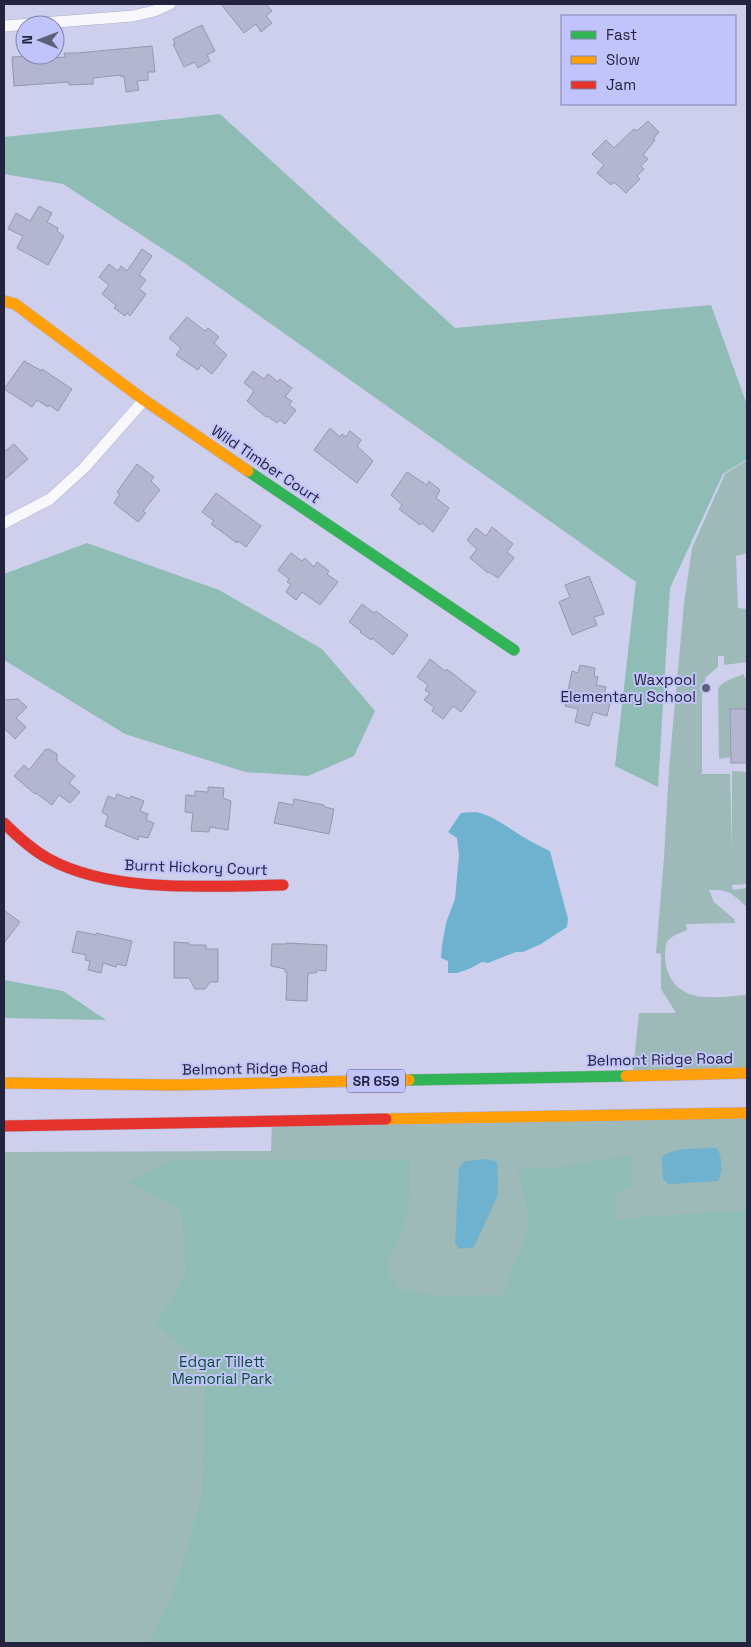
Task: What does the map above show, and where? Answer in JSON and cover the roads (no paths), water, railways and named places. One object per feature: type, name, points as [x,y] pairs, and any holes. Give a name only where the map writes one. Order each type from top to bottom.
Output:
[{"type":"main road","name":"Wild Timber Court","points":[[4,301],[15,304],[144,400],[514,650]]},
{"type":"main road","name":"Burnt Hickory Court","points":[[4,823],[16,835],[50,859],[79,871],[112,879],[167,884],[283,885]]},
{"type":"main road","name":"Belmont Ridge Road","points":[[4,1084],[176,1085],[747,1072]]},
{"type":"main road","points":[[4,1126],[747,1113]]},
{"type":"street","points":[[4,26],[133,16],[154,11],[170,4]]},
{"type":"street","points":[[4,523],[50,498],[84,468],[144,400]]},
{"type":"water","points":[[475,812],[495,819],[528,840],[550,851],[568,919],[567,927],[541,944],[523,952],[516,952],[488,963],[482,962],[457,973],[448,973],[448,961],[441,958],[442,945],[446,923],[455,899],[459,855],[457,838],[448,832],[461,813]]},
{"type":"water","points":[[717,1148],[721,1160],[721,1174],[718,1181],[668,1184],[663,1179],[662,1158],[666,1154],[685,1149]]},
{"type":"water","points":[[487,1159],[497,1162],[497,1197],[474,1247],[459,1249],[455,1243],[459,1168],[465,1161]]},
{"type":"place","name":"Waxpool Elementary School","points":[[706,688]]},
{"type":"park label","name":"Edgar Tillett Memorial Park","points":[[222,1370]]}]
